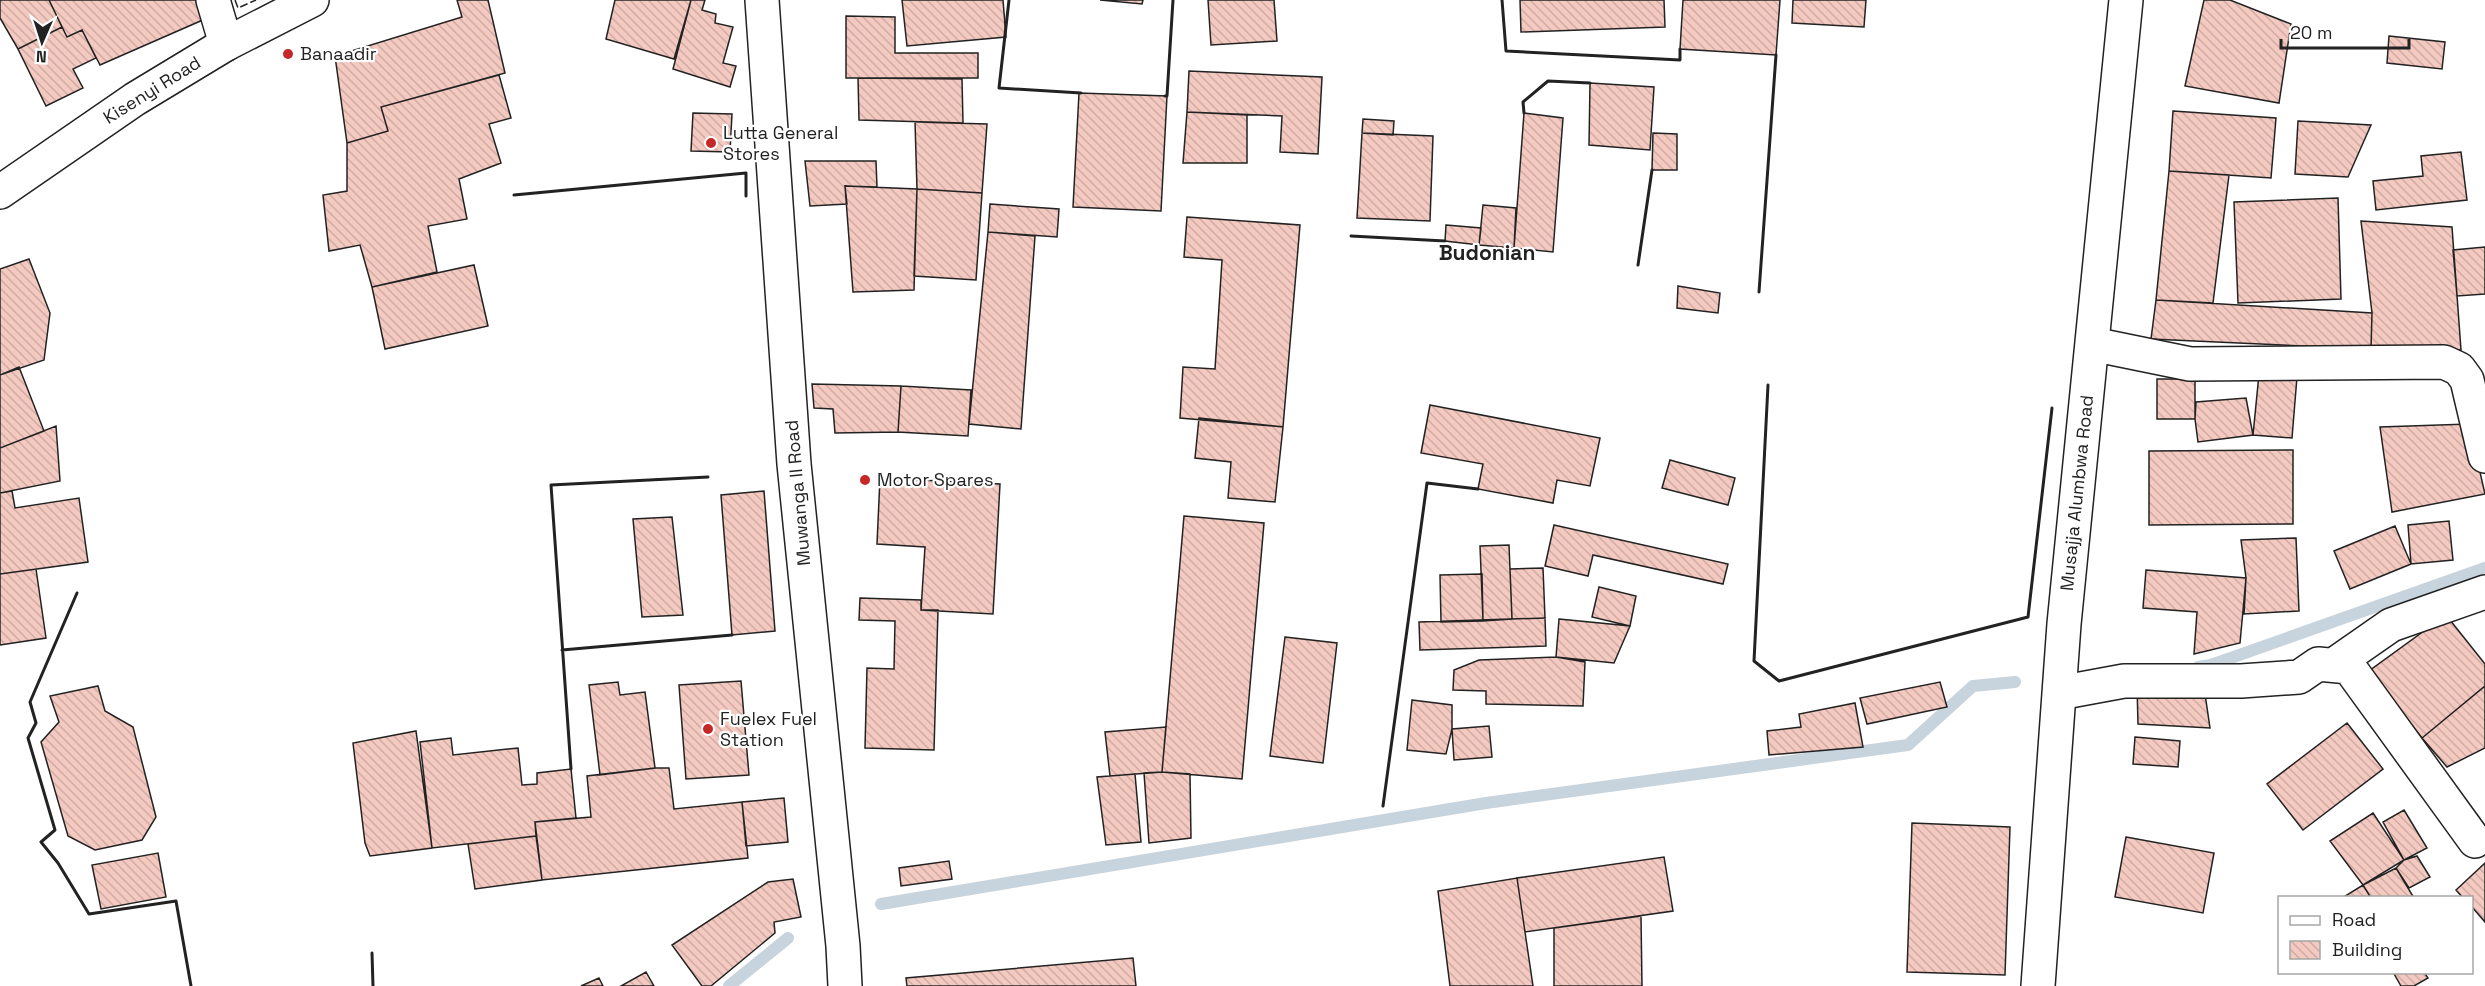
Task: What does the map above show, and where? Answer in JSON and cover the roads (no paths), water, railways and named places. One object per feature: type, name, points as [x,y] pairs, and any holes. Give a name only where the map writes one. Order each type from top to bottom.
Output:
[{"type":"street","points":[[213,0],[226,44]]},
{"type":"street","name":"Kisenyi Road","points":[[0,192],[135,99],[226,44],[312,0]]},
{"type":"street","name":"Muwanga II Road","points":[[762,0],[794,464],[842,935],[845,986]]},
{"type":"street","name":"Musajja Alumbwa Road","points":[[2038,986],[2059,693],[2126,0]]},
{"type":"street","points":[[2092,344],[2190,364],[2444,362],[2459,369],[2467,380],[2485,456]]},
{"type":"street","points":[[2335,664],[2391,625],[2485,592]]},
{"type":"street","points":[[2059,693],[2124,681],[2241,681],[2299,677],[2318,664],[2349,667],[2475,841]]},
{"type":"waterway","points":[[2198,667],[2211,665],[2485,568]]},
{"type":"waterway","points":[[881,904],[1486,803],[1908,745],[1973,686],[2015,682]]},
{"type":"waterway","points":[[729,986],[788,938]]},
{"type":"place","name":"Banaadir","points":[[288,54]]},
{"type":"place","name":"Lutta General Stores","points":[[711,143]]},
{"type":"place","name":"Motor Spares","points":[[865,480]]},
{"type":"place","name":"Fuelex Fuel Station","points":[[708,729]]},
{"type":"district","name":"Budonian","points":[[1487,253]]}]
